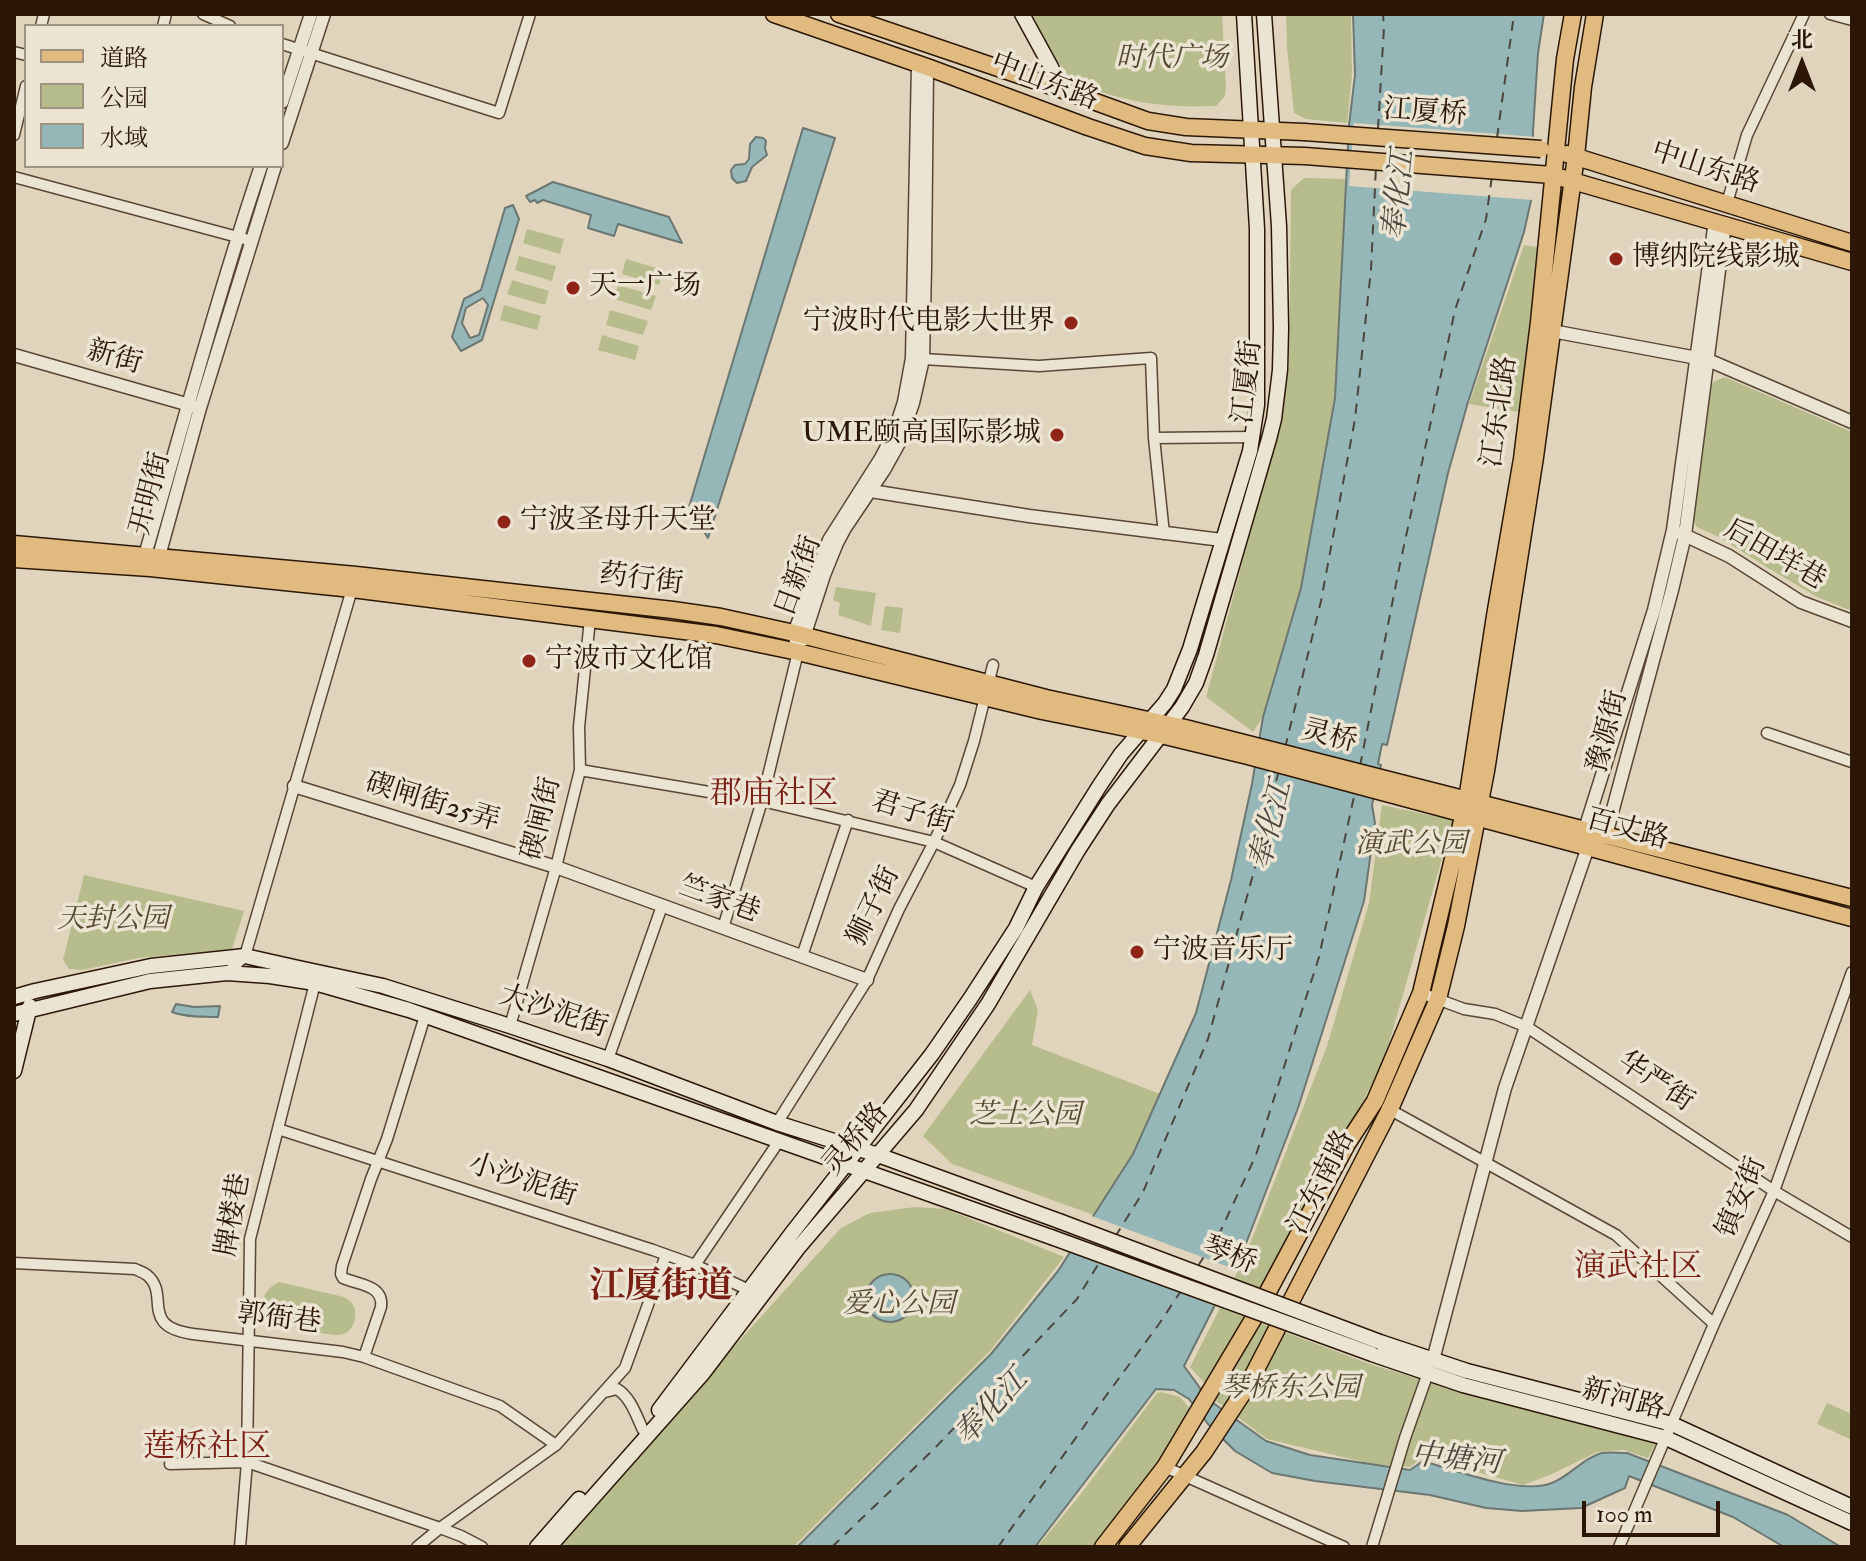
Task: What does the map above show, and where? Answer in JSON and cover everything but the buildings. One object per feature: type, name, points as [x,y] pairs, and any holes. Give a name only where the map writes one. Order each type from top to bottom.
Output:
[{"type":"main road","name":"中山东路","points":[[774,14],[1145,146],[1191,153],[1305,156]]},
{"type":"main road","name":"中山东路","points":[[839,14],[1148,121],[1186,127],[1304,132]]},
{"type":"main road","points":[[1022,14],[1060,89]]},
{"type":"main road","name":"江厦街","points":[[1156,728],[1190,649],[1253,437],[1257,405],[1257,229],[1244,14]]},
{"type":"main road","name":"江厦街","points":[[1156,728],[1189,696],[1206,655],[1274,419],[1280,370],[1279,226],[1264,14]]},
{"type":"main road","name":"江东北路","points":[[1472,809],[1495,616],[1522,459],[1539,322],[1548,150],[1573,14]]},
{"type":"main road","name":"江东北路","points":[[1472,809],[1535,457],[1595,14]]},
{"type":"main road","name":"江厦桥","points":[[1304,132],[1548,150]]},
{"type":"main road","name":"中山东路","points":[[1548,150],[1576,156],[1852,243]]},
{"type":"main road","name":"江厦桥","points":[[1305,156],[1546,175]]},
{"type":"main road","name":"中山东路","points":[[1546,175],[1852,262]]},
{"type":"main road","name":"药行街","points":[[14,544],[716,635],[988,690],[1249,750]]},
{"type":"main road","name":"药行街","points":[[14,559],[151,560],[341,573],[673,610],[800,634],[988,690]]},
{"type":"main road","name":"灵桥路","points":[[537,1547],[643,1430],[932,1054],[1016,928],[1036,887],[1121,754],[1156,728]]},
{"type":"main road","name":"灵桥路","points":[[549,1547],[703,1373],[798,1248],[916,1110],[988,1004],[1078,850],[1156,728]]},
{"type":"main road","name":"灵桥","points":[[1249,750],[1392,787]]},
{"type":"main road","name":"百丈路","points":[[1392,787],[1588,847],[1852,918]]},
{"type":"main road","name":"百丈路","points":[[1392,787],[1438,807],[1472,809],[1585,829],[1852,898]]},
{"type":"main road","name":"江东南路","points":[[1103,1547],[1165,1467],[1184,1437],[1255,1316],[1347,1144],[1375,1101],[1421,993],[1472,809]]},
{"type":"main road","name":"江东南路","points":[[1127,1547],[1185,1476],[1248,1385],[1390,1109],[1438,999],[1456,926],[1472,809]]},
{"type":"main road","name":"大沙泥街","points":[[14,997],[151,966],[245,956],[383,986],[510,1026],[1059,1221]]},
{"type":"main road","name":"大沙泥街","points":[[22,1012],[150,981],[227,973],[315,983],[425,1016],[1051,1237]]},
{"type":"main road","points":[[14,1071],[22,1012],[35,991]]},
{"type":"main road","name":"琴桥","points":[[1059,1221],[1376,1348]]},
{"type":"main road","name":"琴桥","points":[[1051,1237],[1376,1348]]},
{"type":"main road","name":"新河路","points":[[1376,1348],[1430,1367],[1467,1371],[1669,1431],[1852,1507]]},
{"type":"main road","name":"新河路","points":[[1669,1431],[1717,1462],[1852,1523]]},
{"type":"street","points":[[203,14],[226,24]]},
{"type":"street","points":[[284,134],[305,52],[311,14]]},
{"type":"street","points":[[284,98],[324,14]]},
{"type":"street","points":[[284,45],[499,113],[530,14]]},
{"type":"street","points":[[1727,203],[1747,135],[1804,14]]},
{"type":"street","points":[[1830,14],[1852,20]]},
{"type":"street","name":"日新街","points":[[800,634],[837,543],[891,459],[902,436],[923,359],[922,65]]},
{"type":"street","name":"日新街","points":[[798,652],[800,634],[829,540],[881,458],[894,433],[904,402],[912,358],[922,65]]},
{"type":"street","points":[[14,135],[24,94]]},
{"type":"street","name":"开明街","points":[[151,560],[237,237],[260,168]]},
{"type":"street","name":"开明街","points":[[194,406],[274,168]]},
{"type":"street","points":[[14,177],[251,241]]},
{"type":"street","name":"豫源街","points":[[1606,835],[1668,606],[1720,222]]},
{"type":"street","points":[[1552,331],[1702,358],[1852,422]]},
{"type":"street","name":"新街","points":[[14,355],[194,406]]},
{"type":"street","points":[[923,359],[1039,366],[1151,358],[1154,438],[1164,534]]},
{"type":"street","points":[[1154,438],[1253,437]]},
{"type":"street","points":[[871,491],[1029,516],[1222,540]]},
{"type":"street","name":"豫源街","points":[[1588,847],[1585,829],[1679,532]]},
{"type":"street","name":"后田垟巷","points":[[1679,532],[1729,556],[1801,602],[1852,621]]},
{"type":"street","points":[[227,973],[245,956],[352,589]]},
{"type":"street","name":"碶闸街","points":[[510,1026],[556,867],[580,770],[580,715],[590,619]]},
{"type":"street","points":[[723,928],[762,801],[798,652]]},
{"type":"street","name":"狮子街","points":[[777,1123],[867,980],[934,842],[960,785],[993,665]]},
{"type":"street","points":[[1767,733],[1852,762]]},
{"type":"street","name":"君子街","points":[[580,770],[762,801],[934,842],[1036,887]]},
{"type":"street","name":"碶闸街25弄","points":[[294,786],[556,867]]},
{"type":"street","points":[[802,956],[848,820]]},
{"type":"street","points":[[1372,1547],[1430,1367],[1505,1088],[1588,847],[1606,835]]},
{"type":"street","name":"竺家巷","points":[[556,867],[867,980]]},
{"type":"street","points":[[608,1059],[662,906]]},
{"type":"street","name":"镇安街","points":[[1619,1547],[1774,1191],[1852,972]]},
{"type":"street","name":"牌楼巷","points":[[240,1547],[247,1462],[250,1239],[315,983]]},
{"type":"street","name":"华严街","points":[[1421,993],[1464,1009],[1495,1014],[1527,1027],[1774,1191],[1852,1237]]},
{"type":"street","points":[[364,1357],[382,1299],[379,1293],[343,1278],[341,1274],[425,1016]]},
{"type":"street","points":[[1375,1101],[1616,1235],[1714,1324]]},
{"type":"street","name":"小沙泥街","points":[[278,1129],[666,1255],[749,1290]]},
{"type":"street","points":[[695,1265],[779,1141]]},
{"type":"street","points":[[417,1547],[556,1445],[625,1368],[666,1255]]},
{"type":"street","name":"郭衙巷","points":[[14,1263],[135,1269],[147,1275],[156,1288],[159,1314],[169,1327],[180,1332],[364,1357],[500,1406],[556,1445]]},
{"type":"street","points":[[603,1393],[617,1389],[623,1392],[643,1430]]},
{"type":"street","points":[[170,1464],[247,1462],[440,1528],[482,1547]]},
{"type":"street","points":[[1165,1467],[1344,1547]]},
{"type":"green space","name":"时代广场","points":[[1032,14],[1222,14],[1225,96],[1216,106],[1169,105],[1123,98],[1085,86],[1071,78],[1061,66]]},
{"type":"green space","points":[[1286,14],[1351,14],[1352,75],[1347,123],[1306,119],[1294,113]]},
{"type":"green space","points":[[1304,178],[1347,179],[1335,398],[1301,588],[1263,717],[1253,732],[1206,697],[1279,427],[1289,368],[1291,190]]},
{"type":"green space","points":[[527,229],[564,239],[560,254],[523,243]]},
{"type":"green space","points":[[1524,245],[1538,247],[1519,412],[1469,404]]},
{"type":"green space","points":[[519,256],[556,266],[552,281],[515,270]]},
{"type":"green space","points":[[626,259],[663,270],[659,285],[622,274]]},
{"type":"green space","points":[[512,280],[549,291],[545,305],[507,294]]},
{"type":"green space","points":[[618,285],[656,296],[651,310],[614,299]]},
{"type":"green space","points":[[504,305],[541,316],[537,330],[500,320]]},
{"type":"green space","points":[[610,310],[648,321],[643,335],[606,325]]},
{"type":"green space","points":[[602,335],[639,346],[635,360],[598,350]]},
{"type":"green space","points":[[1725,377],[1852,432],[1852,611],[1817,597],[1719,537],[1697,527],[1693,521],[1709,387]]},
{"type":"green space","points":[[836,587],[876,593],[871,626],[838,615],[840,603],[833,600]]},
{"type":"green space","points":[[885,606],[903,608],[900,633],[881,630]]},
{"type":"green space","name":"演武公园","points":[[1382,805],[1453,820],[1384,1061],[1262,1293],[1233,1281],[1327,1046],[1369,903]]},
{"type":"green space","name":"天封公园","points":[[84,875],[244,911],[232,949],[138,958],[83,970],[69,969],[63,960]]},
{"type":"green space","name":"芝士公园","points":[[1030,990],[1038,1010],[1032,1045],[1160,1094],[1133,1154],[1094,1215],[952,1164],[923,1136]]},
{"type":"green space","name":"爱心公园","points":[[915,1207],[946,1209],[1064,1257],[990,1351],[793,1547],[553,1547],[841,1228],[870,1213]]},
{"type":"green space","points":[[279,1282],[344,1297],[355,1311],[352,1327],[345,1333],[333,1335],[275,1321],[266,1311],[264,1300],[268,1290]]},
{"type":"green space","name":"琴桥东公园","points":[[1220,1308],[1370,1364],[1461,1392],[1657,1441],[1648,1458],[1623,1450],[1597,1452],[1523,1485],[1423,1457],[1410,1467],[1372,1464],[1267,1439],[1203,1391],[1207,1386],[1190,1367]]},
{"type":"green space","points":[[1157,1393],[1180,1397],[1192,1411],[1119,1514],[1092,1547],[1037,1547]]},
{"type":"green space","points":[[1827,1403],[1852,1414],[1852,1440],[1817,1424]]},
{"type":"water","name":"奉化江","points":[[1353,14],[1544,14],[1538,53],[1532,196],[1524,232],[1448,473],[1387,745],[1382,744],[1378,764],[1381,765],[1372,805],[1375,823],[1364,901],[1298,1108],[1245,1246],[1184,1366],[1202,1395],[1266,1441],[1310,1455],[1410,1470],[1423,1461],[1486,1480],[1536,1486],[1556,1481],[1595,1456],[1627,1453],[1788,1515],[1841,1547],[1784,1547],[1733,1517],[1629,1476],[1625,1488],[1581,1508],[1522,1511],[1486,1508],[1430,1495],[1272,1473],[1235,1451],[1189,1399],[1174,1390],[1156,1389],[1035,1547],[797,1547],[991,1354],[1058,1271],[1133,1154],[1196,1013],[1231,880],[1263,717],[1301,588],[1335,398],[1349,125],[1355,75]]},
{"type":"water","points":[[803,128],[835,138],[708,538],[689,507]]},
{"type":"water","points":[[756,137],[766,141],[767,155],[752,167],[746,181],[737,183],[732,178],[731,170],[749,159],[750,144]]},
{"type":"water","points":[[553,182],[669,217],[682,243],[618,224],[614,236],[588,228],[591,215],[543,200],[530,202],[526,196]]},
{"type":"water","points":[[513,205],[519,219],[482,340],[461,351],[452,337],[464,299],[481,290],[505,208]],"holes":[[[483,298],[488,305],[479,335],[470,338],[462,323],[466,308]]]},
{"type":"water","points":[[176,1004],[220,1006],[218,1017],[195,1016],[172,1012]]},
{"type":"water","points":[[890,1274],[907,1281],[914,1298],[907,1315],[890,1322],[873,1315],[866,1298],[873,1281]]},
{"type":"pier","points":[[1354,123],[1537,137],[1533,200],[1349,186]]},
{"type":"pier","points":[[1089,1215],[1237,1270],[1218,1307],[1066,1250]]},
{"type":"ferry route","points":[[1378,129],[1383,14]]},
{"type":"ferry route","points":[[1497,138],[1514,14]]},
{"type":"ferry route","points":[[1285,748],[1321,601],[1355,419],[1371,269],[1376,167]]},
{"type":"ferry route","points":[[1360,766],[1455,310],[1486,219],[1492,176]]},
{"type":"ferry route","points":[[1115,1237],[1143,1192],[1208,1039],[1278,774]]},
{"type":"ferry route","points":[[1198,1266],[1221,1230],[1256,1155],[1319,957],[1355,792]]},
{"type":"ferry route","points":[[832,1547],[934,1449],[1077,1299],[1099,1263]]},
{"type":"ferry route","points":[[998,1547],[1181,1291]]},
{"type":"place","name":"博纳院线影城","points":[[1616,259]]},
{"type":"place","name":"天一广场","points":[[573,288]]},
{"type":"place","name":"宁波时代电影大世界","points":[[1071,323]]},
{"type":"place","name":"UME颐高国际影城","points":[[1057,435]]},
{"type":"place","name":"宁波圣母升天堂","points":[[504,522]]},
{"type":"place","name":"宁波市文化馆","points":[[529,661]]},
{"type":"place","name":"宁波音乐厅","points":[[1137,952]]},
{"type":"district","name":"郡庙社区","points":[[774,796]]},
{"type":"district","name":"演武社区","points":[[1638,1269]]},
{"type":"district","name":"江厦街道","points":[[661,1289]]},
{"type":"district","name":"莲桥社区","points":[[207,1449]]},
{"type":"water label","name":"中塘河","points":[[1456,1461]]}]
